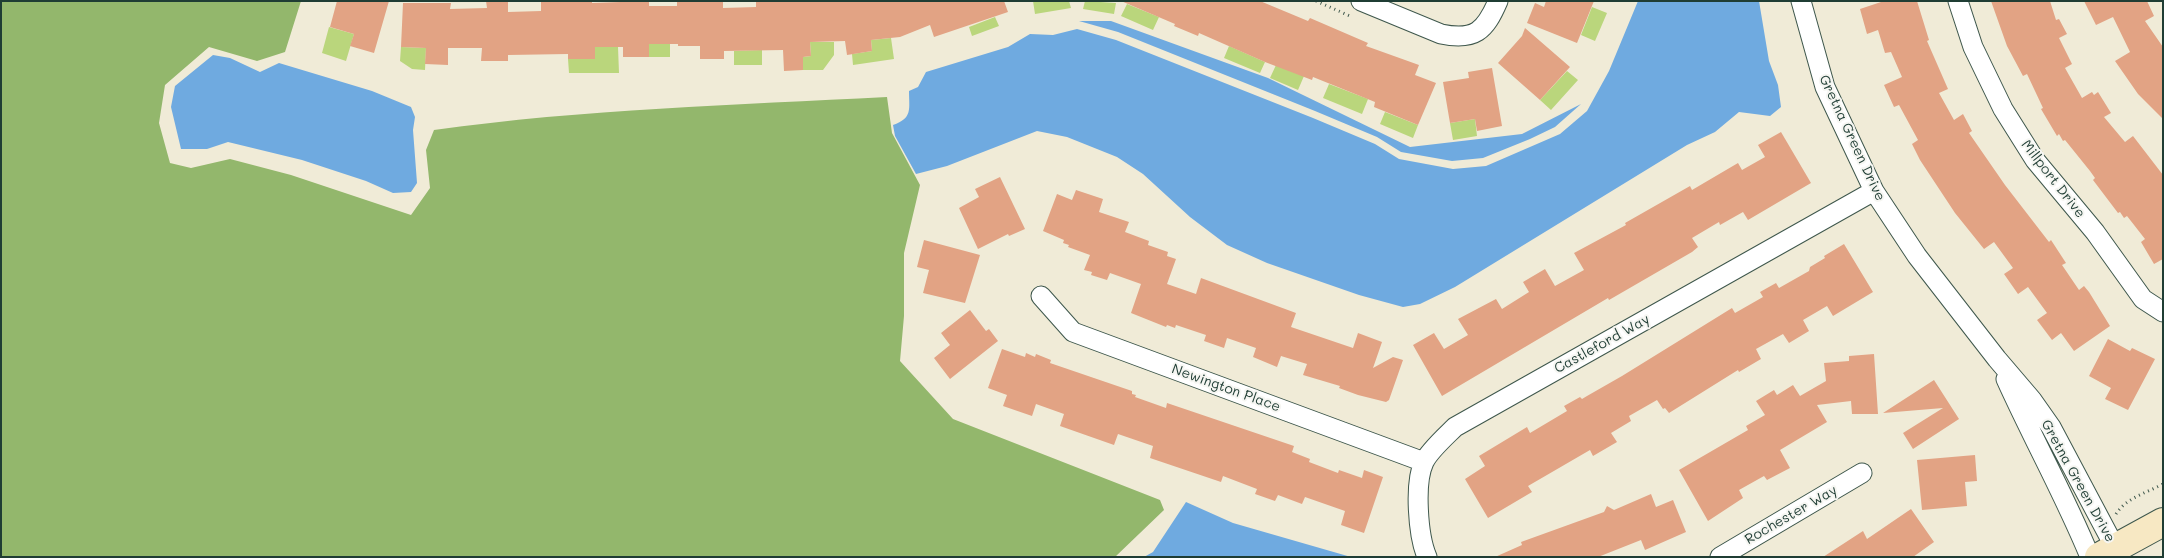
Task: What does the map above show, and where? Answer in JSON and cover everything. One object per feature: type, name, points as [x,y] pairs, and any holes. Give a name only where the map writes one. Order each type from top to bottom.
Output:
[{"type":"main road","points":[[2106,555],[2163,522]]},
{"type":"street","points":[[1361,1],[1441,34],[1453,37],[1467,36],[1478,32],[1490,21],[1498,1]]},
{"type":"street","name":"Gretna Green Drive","points":[[1801,1],[1825,87],[1874,191],[1917,256],[1997,359],[2032,400],[2051,427],[2106,555]]},
{"type":"street","name":"Millport Drive","points":[[1958,1],[1973,47],[2003,109],[2035,160],[2095,232],[2143,299],[2163,312]]},
{"type":"street","name":"Castleford Way","points":[[1427,557],[1423,547],[1418,493],[1424,462],[1454,427],[1874,191]]},
{"type":"street","name":"Newington Place","points":[[1041,296],[1073,332],[1424,462]]},
{"type":"street","name":"Gretna Green Drive","points":[[1997,359],[2030,434],[2076,523],[2106,555]]},
{"type":"street","name":"Rochester Way","points":[[1720,557],[1862,473]]},
{"type":"path","points":[[2116,515],[2121,507],[2130,499],[2163,484]]},
{"type":"green space","points":[[1,1],[301,1],[285,52],[257,61],[209,47],[165,85],[159,123],[170,163],[191,168],[230,159],[291,175],[411,215],[430,188],[426,150],[434,130],[603,112],[887,97],[892,133],[920,185],[904,253],[904,316],[900,361],[953,419],[1160,500],[1164,510],[1115,557],[1,557]]},
{"type":"green space","points":[[1033,1],[1069,1],[1071,8],[1035,14]]},
{"type":"green space","points":[[1085,1],[1116,3],[1114,14],[1083,9]]},
{"type":"green space","points":[[1127,4],[1159,17],[1153,30],[1121,16]]},
{"type":"green space","points":[[1592,7],[1607,13],[1595,41],[1581,35]]},
{"type":"green space","points":[[995,17],[999,26],[972,36],[969,27]]},
{"type":"green space","points":[[329,27],[354,34],[346,61],[322,53]]},
{"type":"green space","points":[[891,38],[894,59],[853,65],[852,54],[872,51],[871,40]]},
{"type":"green space","points":[[810,42],[834,42],[834,55],[823,70],[803,70],[803,57],[811,56]]},
{"type":"green space","points":[[649,44],[670,44],[670,57],[649,57]]},
{"type":"green space","points":[[1229,46],[1265,62],[1260,73],[1224,58]]},
{"type":"green space","points":[[401,47],[426,48],[425,70],[412,69],[400,61]]},
{"type":"green space","points":[[595,47],[618,47],[619,73],[569,73],[568,59],[594,59]]},
{"type":"green space","points":[[762,50],[762,65],[734,65],[734,51]]},
{"type":"green space","points":[[1276,65],[1304,76],[1298,90],[1270,78]]},
{"type":"green space","points":[[1567,71],[1578,80],[1551,110],[1540,100]]},
{"type":"green space","points":[[1329,84],[1368,99],[1362,114],[1323,98]]},
{"type":"green space","points":[[1385,112],[1418,125],[1413,138],[1380,124]]},
{"type":"green space","points":[[1475,119],[1477,136],[1453,140],[1450,123]]},
{"type":"water","points":[[1638,1],[1759,1],[1769,61],[1778,85],[1781,107],[1770,116],[1739,112],[1715,132],[1687,145],[1455,287],[1420,304],[1403,307],[1359,295],[1267,263],[1227,245],[1190,217],[1143,174],[1117,157],[1067,137],[1037,131],[947,166],[916,174],[895,136],[893,125],[907,116],[909,112],[909,91],[918,87],[926,72],[1008,47],[1030,34],[1053,35],[1077,29],[1116,40],[1313,118],[1375,144],[1399,159],[1453,169],[1486,166],[1560,134],[1587,111],[1609,71]]},
{"type":"water","points":[[1079,21],[1111,21],[1268,78],[1410,147],[1522,134],[1581,104],[1555,127],[1530,139],[1483,158],[1452,161],[1401,152],[1377,137],[1315,111],[1118,32]]},
{"type":"water","points":[[213,55],[230,58],[260,72],[279,63],[372,91],[411,107],[415,117],[413,130],[417,183],[411,192],[393,193],[366,181],[302,160],[228,142],[207,149],[181,149],[171,107],[175,86]]},
{"type":"water","points":[[1186,502],[1233,523],[1351,557],[1144,557],[1153,552]]},
{"type":"building","points":[[337,1],[389,1],[374,53],[350,46],[354,34],[330,27]]},
{"type":"building","points":[[486,1],[508,1],[508,12],[541,11],[541,1],[592,1],[592,3],[649,1],[649,6],[677,6],[677,2],[723,1],[723,8],[756,7],[756,1],[1004,1],[1008,12],[934,37],[930,25],[900,37],[871,40],[872,51],[847,55],[845,41],[810,42],[811,56],[803,57],[803,70],[784,71],[783,50],[724,51],[724,59],[700,59],[700,46],[649,44],[649,57],[623,57],[623,47],[595,47],[595,59],[568,59],[568,54],[508,55],[508,61],[481,61],[482,48],[448,48],[448,65],[425,64],[426,48],[401,47],[403,3],[451,3],[450,9],[487,8]]},
{"type":"building","points":[[1121,1],[1260,1],[1308,21],[1310,18],[1368,43],[1366,46],[1419,65],[1415,75],[1436,83],[1418,125],[1374,107],[1375,102],[1313,77],[1312,80],[1265,62],[1199,33],[1198,36]]},
{"type":"building","points":[[1546,1],[1594,1],[1577,43],[1527,23],[1535,3],[1544,7]]},
{"type":"building","points":[[1884,1],[1917,1],[1929,40],[1927,41],[1948,89],[1939,93],[1954,120],[1963,114],[1972,131],[1969,133],[2005,185],[2049,242],[2051,240],[2066,263],[2062,265],[2079,290],[2084,286],[2110,326],[2074,351],[2061,333],[2052,340],[2037,320],[2047,313],[2028,287],[2018,294],[2004,274],[2013,268],[1994,242],[1984,249],[1955,213],[1920,160],[1912,144],[1918,140],[1899,105],[1894,107],[1884,85],[1902,77],[1891,52],[1885,53],[1878,30],[1867,34],[1860,9]]},
{"type":"building","points":[[1991,1],[2050,1],[2056,20],[2059,19],[2067,34],[2059,38],[2072,64],[2065,68],[2082,98],[2092,92],[2094,95],[2098,92],[2111,113],[2104,117],[2125,142],[2133,136],[2163,175],[2163,259],[2154,264],[2141,242],[2145,239],[2127,216],[2124,218],[2120,212],[2118,213],[2093,180],[2095,178],[2090,171],[2065,140],[2063,141],[2059,134],[2057,136],[2041,109],[2043,108],[2027,74],[2023,76],[2007,46]]},
{"type":"building","points":[[2084,1],[2147,1],[2154,16],[2145,21],[2163,47],[2163,119],[2138,94],[2115,61],[2130,52],[2113,17],[2096,25]]},
{"type":"building","points":[[1525,28],[1570,67],[1540,100],[1498,63],[1522,36]]},
{"type":"building","points":[[1492,68],[1502,126],[1477,131],[1475,119],[1450,123],[1443,82],[1469,78],[1468,72]]},
{"type":"building","points":[[1781,132],[1811,183],[1748,220],[1743,212],[1720,225],[1719,222],[1692,238],[1698,247],[1692,252],[1609,300],[1608,298],[1442,396],[1413,345],[1434,333],[1444,349],[1468,335],[1458,319],[1496,299],[1502,309],[1529,292],[1523,282],[1545,269],[1555,286],[1584,270],[1574,253],[1626,225],[1625,223],[1690,186],[1692,190],[1738,163],[1742,170],[1765,157],[1758,145]]},
{"type":"building","points":[[1000,177],[1025,229],[1009,236],[1008,234],[978,249],[959,208],[979,197],[975,189]]},
{"type":"building","points":[[1076,190],[1103,199],[1099,212],[1129,222],[1125,232],[1149,241],[1148,245],[1168,252],[1167,256],[1176,259],[1167,284],[1196,294],[1201,278],[1296,313],[1291,327],[1353,348],[1358,333],[1382,342],[1373,368],[1393,357],[1403,360],[1389,400],[1386,402],[1358,395],[1339,388],[1340,386],[1303,375],[1307,364],[1281,356],[1277,367],[1253,357],[1256,348],[1227,338],[1224,348],[1204,341],[1206,335],[1176,325],[1175,328],[1167,325],[1166,327],[1131,313],[1141,284],[1110,273],[1107,280],[1091,275],[1092,272],[1084,270],[1090,255],[1068,247],[1069,245],[1063,243],[1064,240],[1043,231],[1057,194],[1072,200]]},
{"type":"building","points":[[924,240],[980,255],[965,303],[923,293],[929,270],[917,267]]},
{"type":"building","points":[[1844,244],[1873,292],[1833,316],[1827,306],[1803,320],[1809,331],[1789,343],[1783,334],[1756,349],[1761,359],[1739,372],[1738,370],[1669,413],[1665,408],[1663,409],[1657,400],[1629,416],[1631,421],[1611,433],[1617,442],[1593,456],[1590,450],[1528,486],[1532,492],[1488,518],[1465,479],[1485,466],[1479,456],[1527,427],[1530,433],[1567,411],[1564,406],[1580,397],[1582,399],[1622,376],[1732,308],[1735,313],[1763,297],[1760,292],[1776,283],[1779,288],[1809,271],[1810,267],[1825,258],[1824,256]]},
{"type":"building","points":[[970,310],[986,331],[989,329],[998,341],[950,379],[934,358],[950,345],[941,333]]},
{"type":"building","points":[[2108,339],[2130,351],[2132,348],[2155,359],[2128,410],[2105,399],[2111,388],[2089,376]]},
{"type":"building","points":[[1002,349],[1025,357],[1026,353],[1035,357],[1036,354],[1051,360],[1050,363],[1132,391],[1132,394],[1136,395],[1135,397],[1166,408],[1167,403],[1294,446],[1292,452],[1310,459],[1309,462],[1338,473],[1339,470],[1362,478],[1364,470],[1383,477],[1364,533],[1341,525],[1345,511],[1305,497],[1302,504],[1278,495],[1275,501],[1255,494],[1257,489],[1223,476],[1221,482],[1150,458],[1153,446],[1118,434],[1114,445],[1060,426],[1064,414],[1036,404],[1032,416],[1003,406],[1007,395],[988,388]]},
{"type":"building","points":[[1874,354],[1878,414],[1852,414],[1851,401],[1817,405],[1827,422],[1780,450],[1790,468],[1767,480],[1764,476],[1739,490],[1743,498],[1708,521],[1679,470],[1748,430],[1746,426],[1765,415],[1756,401],[1774,390],[1777,395],[1793,385],[1800,396],[1826,381],[1824,363],[1849,361],[1849,356]]},
{"type":"building","points":[[1934,380],[1959,419],[1913,449],[1903,433],[1943,408],[1883,413]]},
{"type":"building","points":[[1975,455],[1977,481],[1965,482],[1967,506],[1922,510],[1917,460]]},
{"type":"building","points":[[1651,494],[1656,507],[1673,500],[1686,532],[1645,550],[1641,540],[1598,557],[1495,557],[1522,545],[1521,542],[1604,512],[1607,506],[1614,510]]},
{"type":"building","points":[[1911,509],[1934,542],[1913,557],[1823,557],[1863,531],[1867,539]]}]
